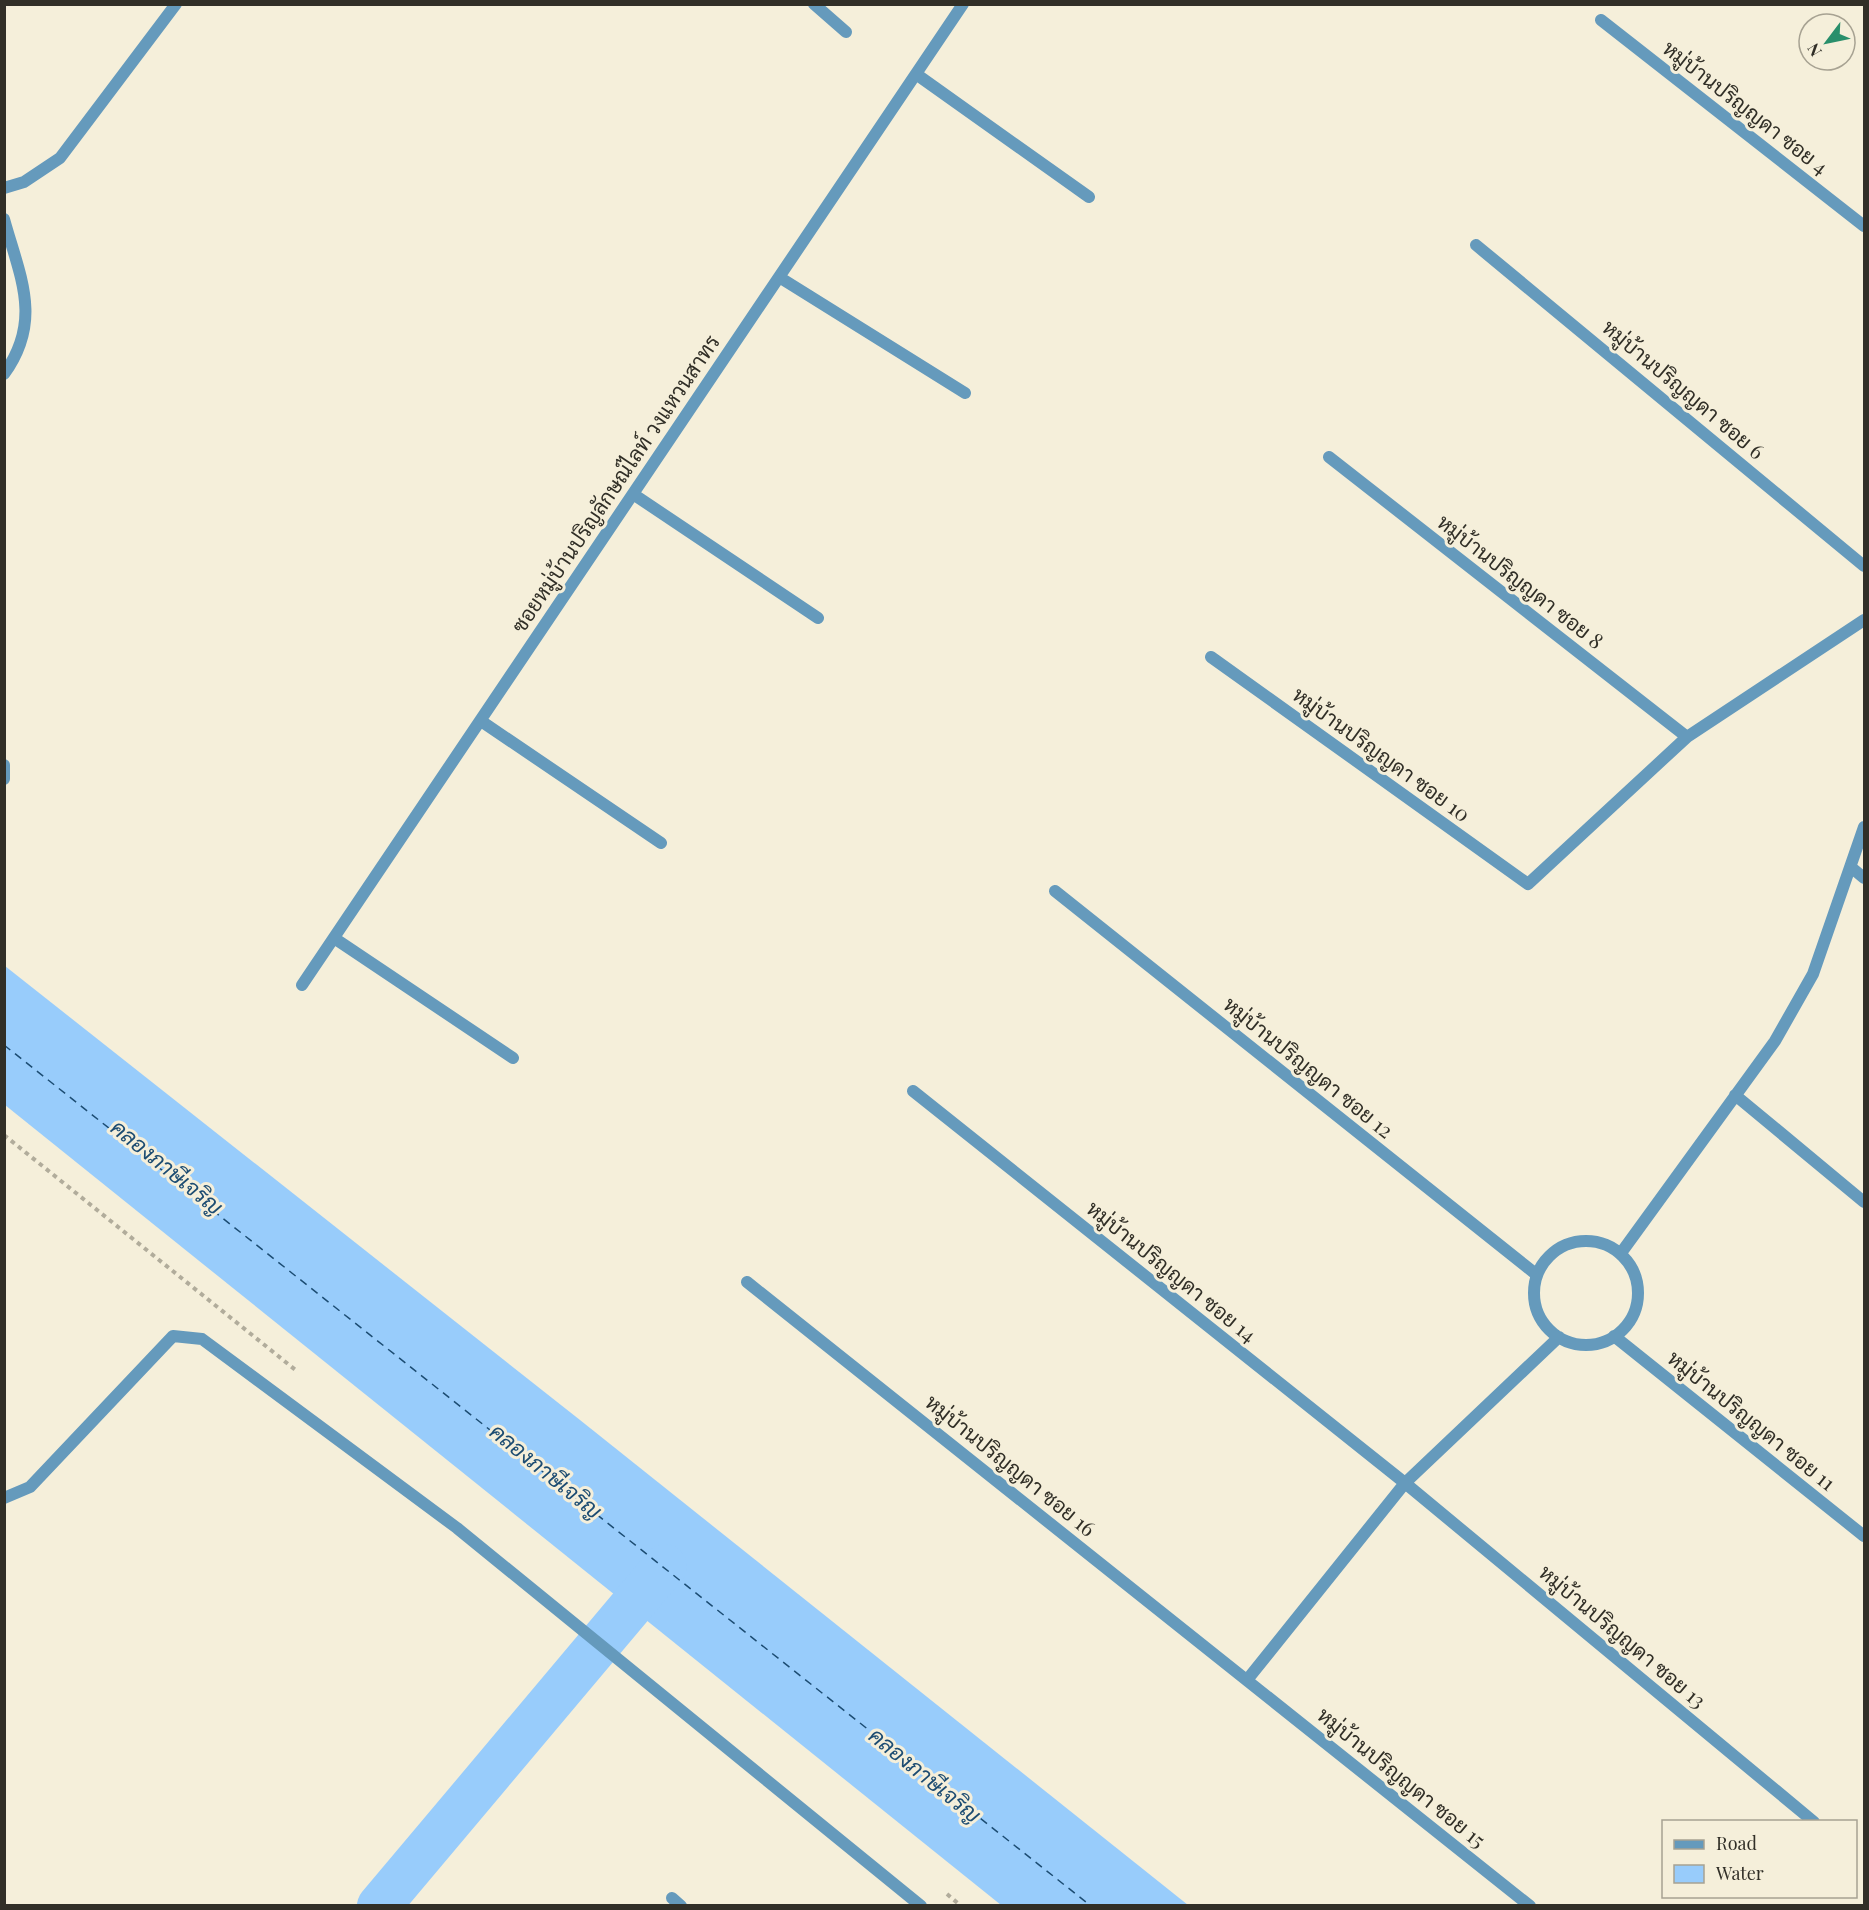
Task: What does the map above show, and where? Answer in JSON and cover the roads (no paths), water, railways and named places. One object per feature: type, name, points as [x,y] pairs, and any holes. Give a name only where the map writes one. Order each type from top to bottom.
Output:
[{"type":"street","points":[[4,188],[24,182],[60,158],[176,4]]},
{"type":"street","points":[[814,4],[846,32]]},
{"type":"street","name":"ซอยหมู่บ้านปริญลักษณ์ไลท์ วงแหวนสาทร","points":[[302,985],[963,4]]},
{"type":"street","name":"หมู่บ้านปริญญดา ซอย 4","points":[[1601,20],[1864,226]]},
{"type":"street","points":[[916,74],[1089,197]]},
{"type":"street","points":[[4,219],[24,292],[28,317],[23,342],[4,374]]},
{"type":"street","name":"หมู่บ้านปริญญดา ซอย 6","points":[[1476,245],[1864,566]]},
{"type":"street","points":[[779,277],[965,393]]},
{"type":"street","name":"หมู่บ้านปริญญดา ซอย 8","points":[[1329,457],[1686,738]]},
{"type":"street","points":[[633,494],[818,618]]},
{"type":"street","points":[[1686,738],[1864,620]]},
{"type":"street","name":"หมู่บ้านปริญญดา ซอย 10","points":[[1211,657],[1528,884],[1686,738]]},
{"type":"street","points":[[480,721],[661,843]]},
{"type":"street","points":[[4,765],[4,779]]},
{"type":"street","points":[[1621,1253],[1775,1041],[1813,974],[1852,868],[1864,827]]},
{"type":"street","points":[[1852,868],[1864,878]]},
{"type":"street","name":"หมู่บ้านปริญญดา ซอย 12","points":[[1055,891],[1537,1275]]},
{"type":"street","points":[[334,938],[513,1058]]},
{"type":"street","name":"หมู่บ้านปริญญดา ซอย 14","points":[[913,1091],[1404,1483]]},
{"type":"street","points":[[1735,1095],[1864,1202]]},
{"type":"street","points":[[1595,1241],[1621,1253],[1637,1281],[1638,1297],[1634,1313],[1626,1326],[1601,1343],[1587,1345],[1573,1343],[1559,1337],[1546,1326],[1537,1310],[1534,1293],[1537,1275],[1543,1262],[1566,1244],[1595,1241]]},
{"type":"street","name":"หมู่บ้านปริญญดา ซอย 16","points":[[747,1282],[1247,1680]]},
{"type":"street","points":[[4,1498],[30,1487],[173,1336],[202,1339],[457,1528],[921,1905]]},
{"type":"street","name":"หมู่บ้านปริญญดา ซอย 11","points":[[1614,1336],[1864,1536]]},
{"type":"street","points":[[1247,1680],[1404,1483],[1559,1337]]},
{"type":"street","name":"หมู่บ้านปริญญดา ซอย 13","points":[[1404,1483],[1813,1820]]},
{"type":"street","name":"หมู่บ้านปริญญดา ซอย 15","points":[[1247,1680],[1530,1905]]},
{"type":"water","name":"คลองภาษีเจริญ","points":[[5,966],[580,1420],[1188,1905],[1001,1905],[5,1105]]},
{"type":"waterway","points":[[379,1906],[665,1566]]}]
